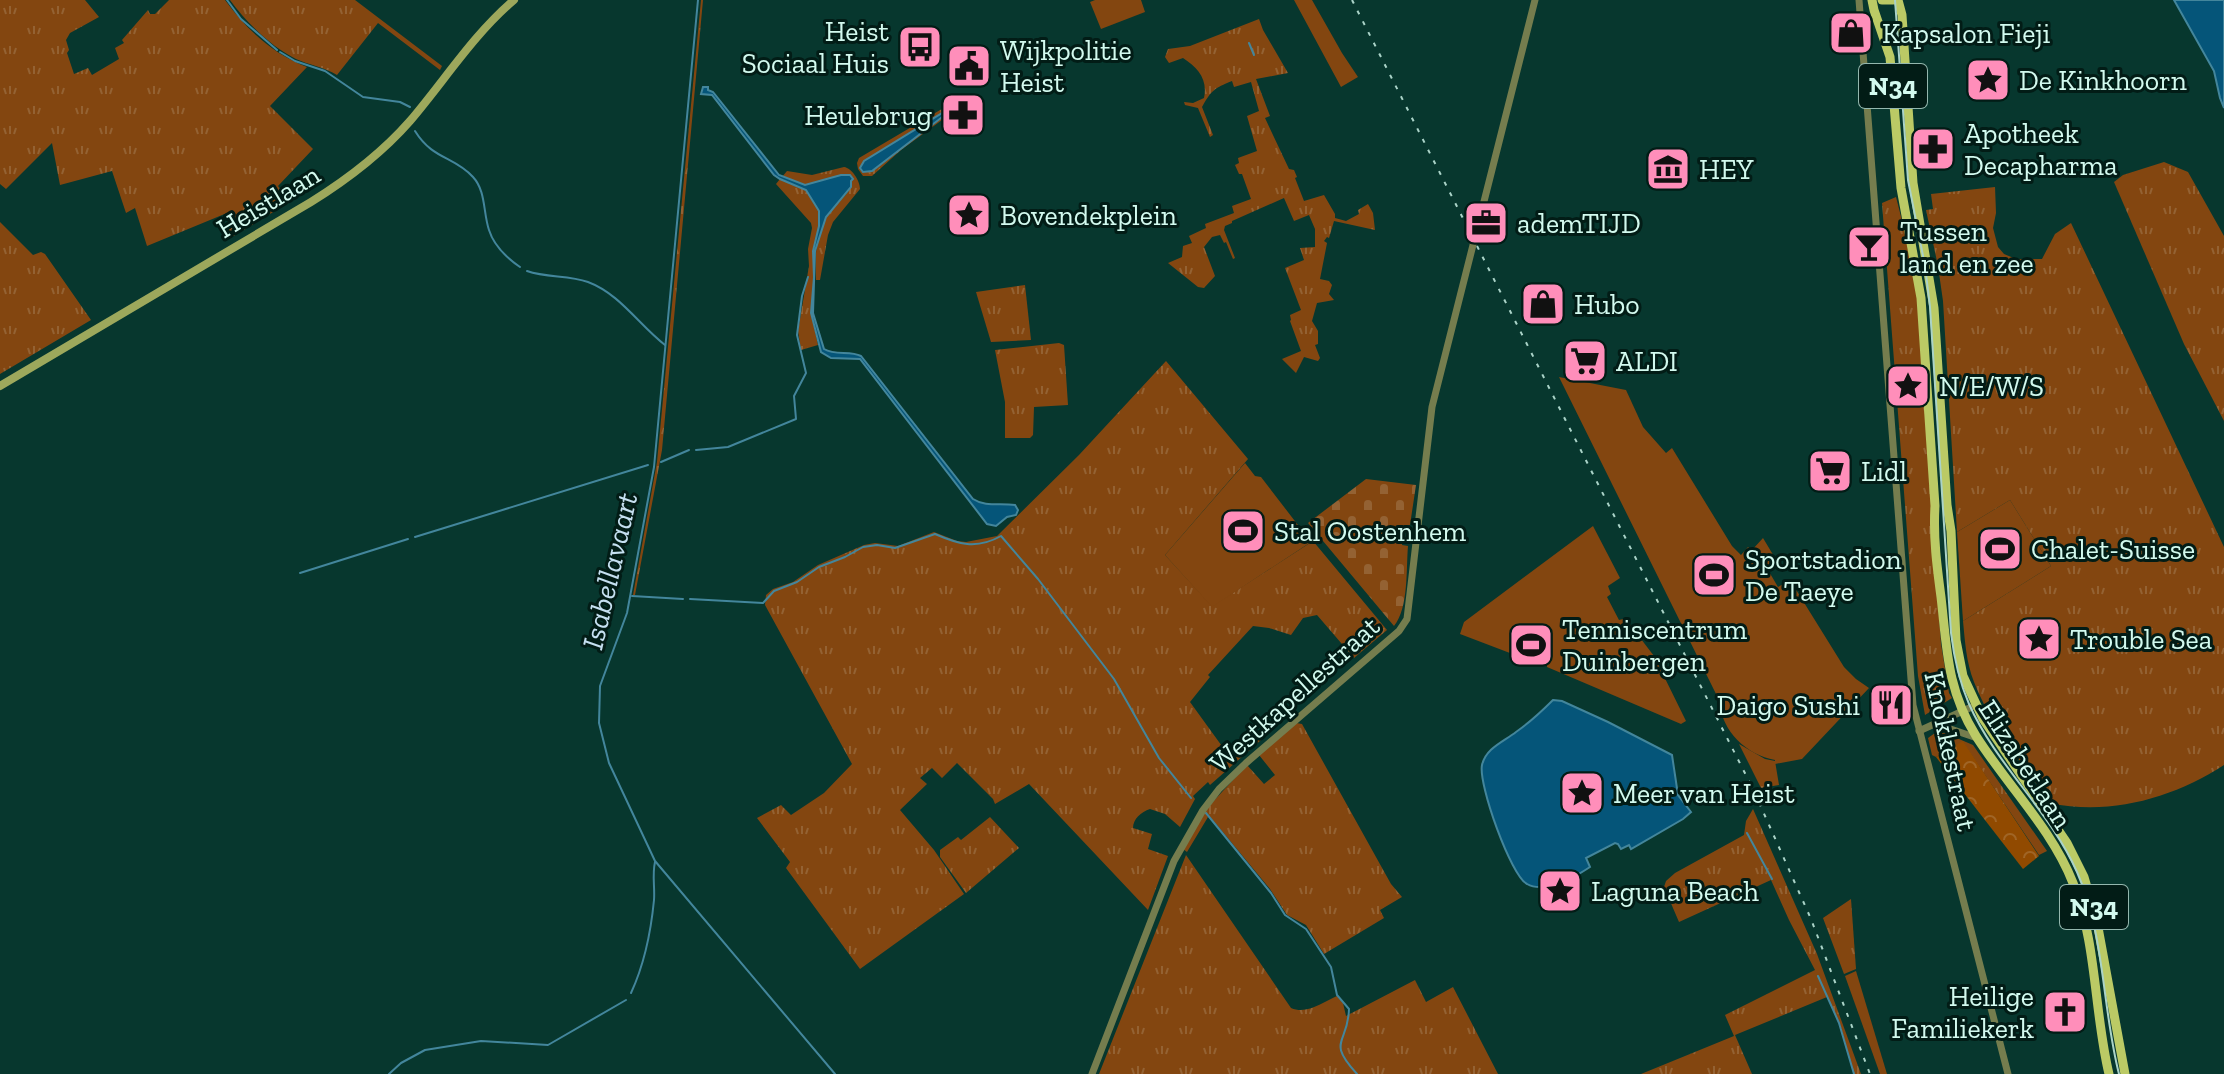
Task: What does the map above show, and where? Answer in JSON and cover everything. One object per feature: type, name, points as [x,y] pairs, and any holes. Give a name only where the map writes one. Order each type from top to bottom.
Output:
[{"type":"main road","name":"Heistlaan","points":[[0,386],[311,202],[351,175],[410,122],[476,37],[514,0]]},
{"type":"main road","name":"Elizabetlaan","points":[[1872,0],[1890,57],[1901,188],[1921,298],[1935,532],[1944,641],[1951,678],[1977,738],[2047,836],[2073,884],[2085,925],[2109,1074]]},
{"type":"main road","name":"Elizabetlaan","points":[[1882,0],[1896,0],[1902,15],[1913,183],[1934,308],[1956,640],[1963,676],[1989,729],[2067,843],[2084,877],[2097,922],[2125,1074]]},
{"type":"street","name":"Westkapellestraat","points":[[1092,1074],[1174,861],[1203,810],[1246,763],[1399,631],[1407,619],[1432,407],[1535,0]]},
{"type":"street","name":"Knokkestraat","points":[[1859,0],[1911,688],[1919,731],[2008,1074]]},
{"type":"street","points":[[1919,731],[1976,705]]},
{"type":"street","points":[[1936,724],[1977,738]]},
{"type":"green space","points":[[0,0],[85,0],[99,17],[70,33],[66,40],[67,53],[74,74],[88,68],[92,75],[119,59],[115,48],[124,43],[122,40],[148,10],[150,14],[155,14],[169,0],[225,0],[261,40],[307,67],[270,106],[313,149],[278,186],[290,202],[230,238],[227,213],[147,246],[135,208],[126,213],[112,171],[60,185],[52,143],[6,189],[0,184]]},
{"type":"green space","points":[[230,0],[355,0],[442,66],[440,70],[378,23],[337,75],[277,48],[251,25]]},
{"type":"green space","points":[[701,0],[662,450],[633,595],[657,462]]},
{"type":"green space","points":[[1141,0],[1145,12],[1101,29],[1090,2]]},
{"type":"green space","points":[[1294,0],[1312,0],[1358,77],[1341,87]]},
{"type":"green space","points":[[1259,19],[1288,73],[1256,79],[1270,116],[1265,118],[1289,169],[1294,170],[1304,201],[1324,195],[1335,218],[1346,221],[1359,214],[1358,210],[1368,204],[1373,213],[1375,230],[1334,221],[1329,238],[1324,241],[1327,243],[1320,279],[1332,285],[1329,294],[1334,300],[1317,303],[1312,321],[1318,331],[1318,344],[1315,345],[1320,358],[1318,361],[1304,357],[1296,373],[1282,359],[1301,351],[1290,315],[1301,310],[1285,268],[1304,260],[1300,248],[1315,247],[1315,229],[1309,215],[1294,221],[1284,198],[1232,221],[1224,230],[1235,258],[1220,235],[1212,237],[1204,247],[1215,276],[1204,288],[1198,287],[1168,263],[1182,257],[1183,246],[1192,243],[1189,236],[1206,228],[1205,224],[1234,213],[1232,206],[1251,199],[1242,174],[1235,165],[1239,163],[1238,158],[1257,151],[1247,116],[1259,111],[1251,82],[1234,87],[1232,81],[1221,86],[1202,107],[1213,135],[1210,137],[1198,108],[1184,102],[1193,103],[1204,98],[1205,85],[1201,75],[1183,58],[1169,63],[1165,57],[1168,49],[1190,46]]},
{"type":"green space","points":[[952,103],[957,109],[901,150],[872,176],[863,176],[858,169],[859,158]]},
{"type":"green space","points":[[2164,162],[2188,172],[2224,236],[2224,421],[2184,344],[2114,182],[2123,175]]},
{"type":"green space","points":[[844,167],[855,175],[860,189],[833,222],[820,280],[816,280],[816,252],[822,225],[852,184],[848,176],[805,185],[782,177],[787,171],[812,175]]},
{"type":"green space","points":[[780,179],[806,190],[820,217],[813,260],[811,313],[818,345],[801,350],[798,331],[812,228],[776,184]]},
{"type":"green space","points":[[1995,187],[1993,228],[1998,247],[2004,254],[2016,259],[2042,259],[2055,234],[2071,223],[2224,547],[2224,765],[2184,787],[2140,801],[2095,807],[2050,803],[1989,714],[1969,667],[1963,621],[2051,566],[2010,500],[1957,532],[1943,301],[1926,210],[1933,209],[1931,194]]},
{"type":"green space","points":[[1896,197],[1917,295],[1941,644],[1952,698],[1925,715],[1918,676],[1882,203]]},
{"type":"green space","points":[[0,222],[33,255],[45,254],[91,320],[0,374]]},
{"type":"green space","points":[[1025,285],[1031,340],[991,342],[976,292]]},
{"type":"green space","points":[[1064,345],[1068,405],[1034,407],[1033,435],[1030,438],[1005,438],[1005,402],[995,350]]},
{"type":"green space","points":[[1166,361],[1248,459],[1165,555],[1212,606],[1313,541],[1387,630],[1354,658],[1317,615],[1303,618],[1291,635],[1253,626],[1208,675],[1210,677],[1190,702],[1232,760],[1259,737],[1261,740],[1193,796],[1195,799],[1180,827],[1165,814],[1150,809],[1136,819],[1133,828],[1152,834],[1148,849],[1168,856],[1148,910],[1029,784],[995,804],[957,763],[942,778],[932,768],[920,778],[927,784],[900,810],[934,850],[964,894],[860,969],[786,868],[790,862],[757,818],[781,805],[791,815],[824,793],[852,764],[765,605],[766,595],[818,565],[864,545],[898,546],[934,532],[966,542],[997,536],[1079,455]]},
{"type":"green space","name":"Sportstadion De Taeye","points":[[1559,377],[1626,390],[1643,427],[1666,453],[1672,448],[1732,546],[1741,555],[1748,547],[1752,550],[1763,538],[1778,563],[1768,570],[1778,587],[1790,580],[1844,667],[1869,688],[1802,759],[1775,764],[1775,760],[1755,753],[1730,732],[1720,702]]},
{"type":"green space","name":"Stal Oostenhem","points":[[1245,463],[1255,476],[1261,477],[1311,542],[1212,607],[1165,555]]},
{"type":"green space","points":[[1366,479],[1416,485],[1410,525],[1404,525],[1402,545],[1408,546],[1404,599],[1394,626],[1308,523]]},
{"type":"green space","name":"Chalet-Suisse","points":[[2010,500],[2051,566],[1963,621],[1957,532]]},
{"type":"green space","name":"Tenniscentrum Duinbergen","points":[[1593,526],[1620,578],[1608,586],[1611,594],[1607,597],[1619,620],[1628,622],[1654,656],[1686,721],[1681,724],[1547,667],[1547,664],[1460,634],[1464,622]]},
{"type":"green space","points":[[1296,723],[1302,724],[1391,884],[1402,897],[1380,910],[1384,918],[1324,954],[1306,925],[1287,915],[1270,889],[1207,813],[1208,817],[1187,852],[1183,849],[1209,806],[1247,765],[1264,784],[1275,775],[1259,755]]},
{"type":"green space","points":[[1935,733],[1945,733],[1973,745],[2047,851],[2039,855],[1963,742],[1936,757],[1932,755],[1928,738]]},
{"type":"green space","points":[[1963,741],[2039,856],[2023,869],[1936,757]]},
{"type":"green space","points":[[1739,744],[1765,759],[1775,761],[1779,785],[1761,788]]},
{"type":"green space","points":[[1753,809],[1817,954],[1861,1074],[1854,1074],[1840,1024],[1827,997],[1735,1035],[1752,1074],[1641,1074],[1734,1036],[1725,1015],[1815,970],[1771,880],[1679,922],[1664,887],[1675,873],[1744,835],[1746,821]]},
{"type":"green space","points":[[990,817],[1019,848],[966,893],[940,857],[940,850],[958,837],[961,840]]},
{"type":"green space","points":[[1186,855],[1291,1008],[1309,1009],[1337,996],[1343,1003],[1346,1016],[1415,980],[1426,1002],[1453,987],[1498,1074],[1099,1074]]},
{"type":"green space","points":[[1851,899],[1856,969],[1844,974],[1823,918]]},
{"type":"green space","points":[[1856,971],[1887,1074],[1880,1074],[1845,976]]},
{"type":"water","points":[[2174,0],[2224,0],[2224,108],[2214,71]]},
{"type":"water","points":[[703,87],[713,92],[779,175],[805,185],[841,175],[850,175],[853,179],[851,187],[826,217],[815,251],[813,313],[824,349],[861,356],[973,499],[988,504],[1015,505],[1018,510],[1016,515],[1007,517],[996,526],[987,524],[860,359],[831,358],[821,352],[811,313],[813,251],[819,211],[806,190],[774,175],[712,95],[701,94]]},
{"type":"water","points":[[952,107],[872,171],[863,172],[860,168],[864,161]]},
{"type":"water","name":"Meer van Heist","points":[[1553,700],[1562,701],[1608,722],[1672,755],[1678,795],[1691,812],[1631,849],[1629,845],[1621,849],[1615,843],[1586,858],[1590,867],[1568,879],[1551,886],[1534,887],[1520,877],[1505,848],[1490,809],[1482,765],[1491,750],[1526,725]]},
{"type":"waterway","points":[[227,0],[241,19],[277,50]]},
{"type":"waterway","name":"Isabellavaart","points":[[698,0],[654,467],[627,613],[600,686],[599,723],[609,763],[655,861],[835,1074]]},
{"type":"waterway","points":[[1249,43],[1254,55]]},
{"type":"waterway","points":[[280,52],[295,61],[325,71],[363,97],[400,102],[410,107]]},
{"type":"waterway","points":[[415,131],[436,153],[473,177],[482,195],[491,236],[510,260],[520,267]]},
{"type":"waterway","points":[[527,271],[580,280],[599,287],[620,302],[665,345]]},
{"type":"waterway","points":[[696,450],[728,447],[796,419],[794,396],[806,373],[797,335],[808,277]]},
{"type":"waterway","points":[[661,462],[689,450]]},
{"type":"waterway","points":[[415,537],[648,465]]},
{"type":"waterway","points":[[690,599],[763,603],[774,591],[863,547],[877,545],[895,548],[935,534],[967,544],[983,543],[1001,536],[1114,679],[1159,758],[1191,798]]},
{"type":"waterway","points":[[300,573],[408,539]]},
{"type":"waterway","points":[[632,596],[683,599]]},
{"type":"waterway","points":[[1206,813],[1271,893],[1285,915],[1306,929],[1331,967],[1337,995],[1349,1009],[1341,1048],[1357,1074]]},
{"type":"waterway","points":[[1747,833],[1772,879]]},
{"type":"waterway","points":[[631,993],[649,936],[655,862]]},
{"type":"waterway","points":[[1818,976],[1839,1023],[1854,1074]]},
{"type":"waterway","points":[[389,1074],[401,1063],[425,1050],[481,1041],[548,1045],[626,1000]]},
{"type":"tram line","points":[[1895,0],[1908,180],[1930,307],[1955,660],[1965,695],[1980,726],[2053,829],[2077,872],[2093,921],[2119,1074]]},
{"type":"railway","points":[[1352,0],[1753,789],[1811,919],[1870,1074]]},
{"type":"place","name":"Kapsalon Fieji","points":[[1851,33]]},
{"type":"place","name":"Heist Sociaal Huis","points":[[920,47]]},
{"type":"place","name":"Wijkpolitie Heist","points":[[969,66]]},
{"type":"place","name":"De Kinkhoorn","points":[[1988,80]]},
{"type":"place","name":"Heulebrug","points":[[963,115]]},
{"type":"place","name":"Apotheek Decapharma","points":[[1933,149]]},
{"type":"place","name":"HEY","points":[[1668,169]]},
{"type":"place","name":"Bovendekplein","points":[[969,215]]},
{"type":"place","name":"ademTIJD","points":[[1486,223]]},
{"type":"place","name":"Tussen land en zee","points":[[1869,247]]},
{"type":"place","name":"Hubo","points":[[1543,304]]},
{"type":"place","name":"ALDI","points":[[1585,361]]},
{"type":"place","name":"N/E/W/S","points":[[1908,386]]},
{"type":"place","name":"Lidl","points":[[1830,471]]},
{"type":"place","name":"Stal Oostenhem","points":[[1243,531]]},
{"type":"place","name":"Chalet-Suisse","points":[[2000,549]]},
{"type":"place","name":"Sportstadion De Taeye","points":[[1714,575]]},
{"type":"place","name":"Trouble Sea","points":[[2039,639]]},
{"type":"place","name":"Tenniscentrum Duinbergen","points":[[1531,645]]},
{"type":"place","name":"Daigo Sushi","points":[[1891,705]]},
{"type":"place","name":"Meer van Heist","points":[[1582,793]]},
{"type":"place","name":"Laguna Beach","points":[[1560,891]]},
{"type":"place","name":"Heilige Familiekerk","points":[[2065,1012]]}]
